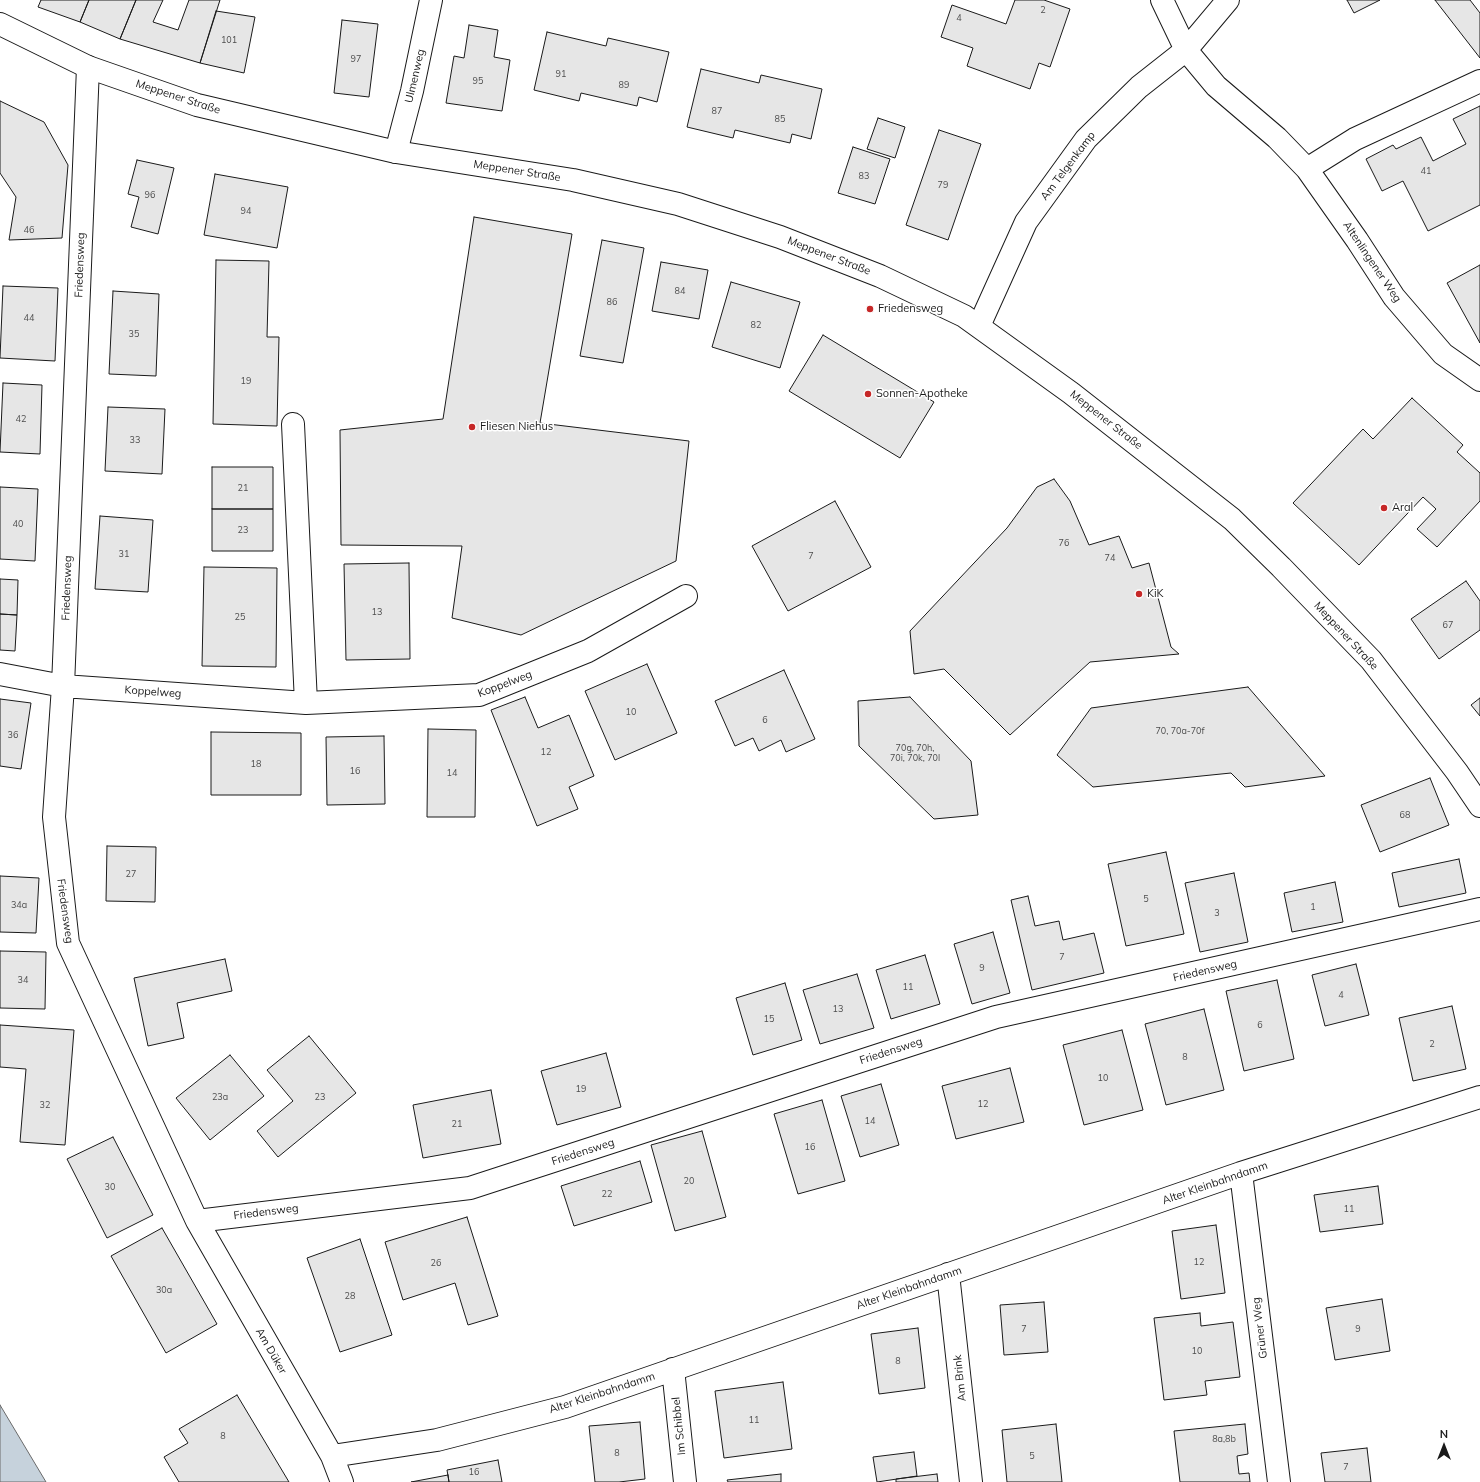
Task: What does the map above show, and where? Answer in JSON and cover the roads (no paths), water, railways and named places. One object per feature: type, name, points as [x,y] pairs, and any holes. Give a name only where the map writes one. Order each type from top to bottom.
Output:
[{"type":"street","name":"Ulmenweg","points":[[396,152],[412,91],[431,0]]},
{"type":"street","name":"Altenlingener Weg","points":[[1162,0],[1186,50],[1216,86],[1277,138],[1307,169],[1357,240],[1394,297],[1443,354],[1480,380]]},
{"type":"street","name":"Am Telgenkamp","points":[[979,326],[1026,222],[1086,139],[1139,87],[1186,50],[1228,0]]},
{"type":"street","name":"Meppener Straße","points":[[0,24],[88,67],[197,105],[396,152],[573,180],[678,204],[780,237],[880,276],[964,316],[1071,392],[1232,519],[1371,660],[1457,772],[1480,806]]},
{"type":"street","name":"Friedensweg","points":[[88,67],[63,686],[54,817],[68,943],[197,1220],[470,1188],[996,1017],[1480,910]]},
{"type":"street","points":[[1307,169],[1355,139],[1480,81]]},
{"type":"street","points":[[293,424],[306,703]]},
{"type":"street","name":"Koppelweg","points":[[0,674],[63,686],[306,703],[479,695],[588,651],[686,596]]},
{"type":"street","name":"Alter Kleinbahndamm","points":[[332,1456],[437,1440],[565,1407],[1241,1173],[1480,1097]]},
{"type":"street","name":"Grüner Weg","points":[[1241,1173],[1279,1482]]},
{"type":"street","name":"Am Düker","points":[[197,1220],[332,1456],[342,1482]]},
{"type":"street","name":"Am Brink","points":[[948,1274],[971,1482]]},
{"type":"street","name":"Im Schibbel","points":[[673,1370],[685,1482]]},
{"type":"place","name":"Friedensweg","points":[[870,309]]},
{"type":"place","name":"Sonnen-Apotheke","points":[[868,394]]},
{"type":"place","name":"Fliesen Niehus","points":[[472,427]]},
{"type":"place","name":"Aral","points":[[1384,508]]},
{"type":"place","name":"KiK","points":[[1139,594]]}]
